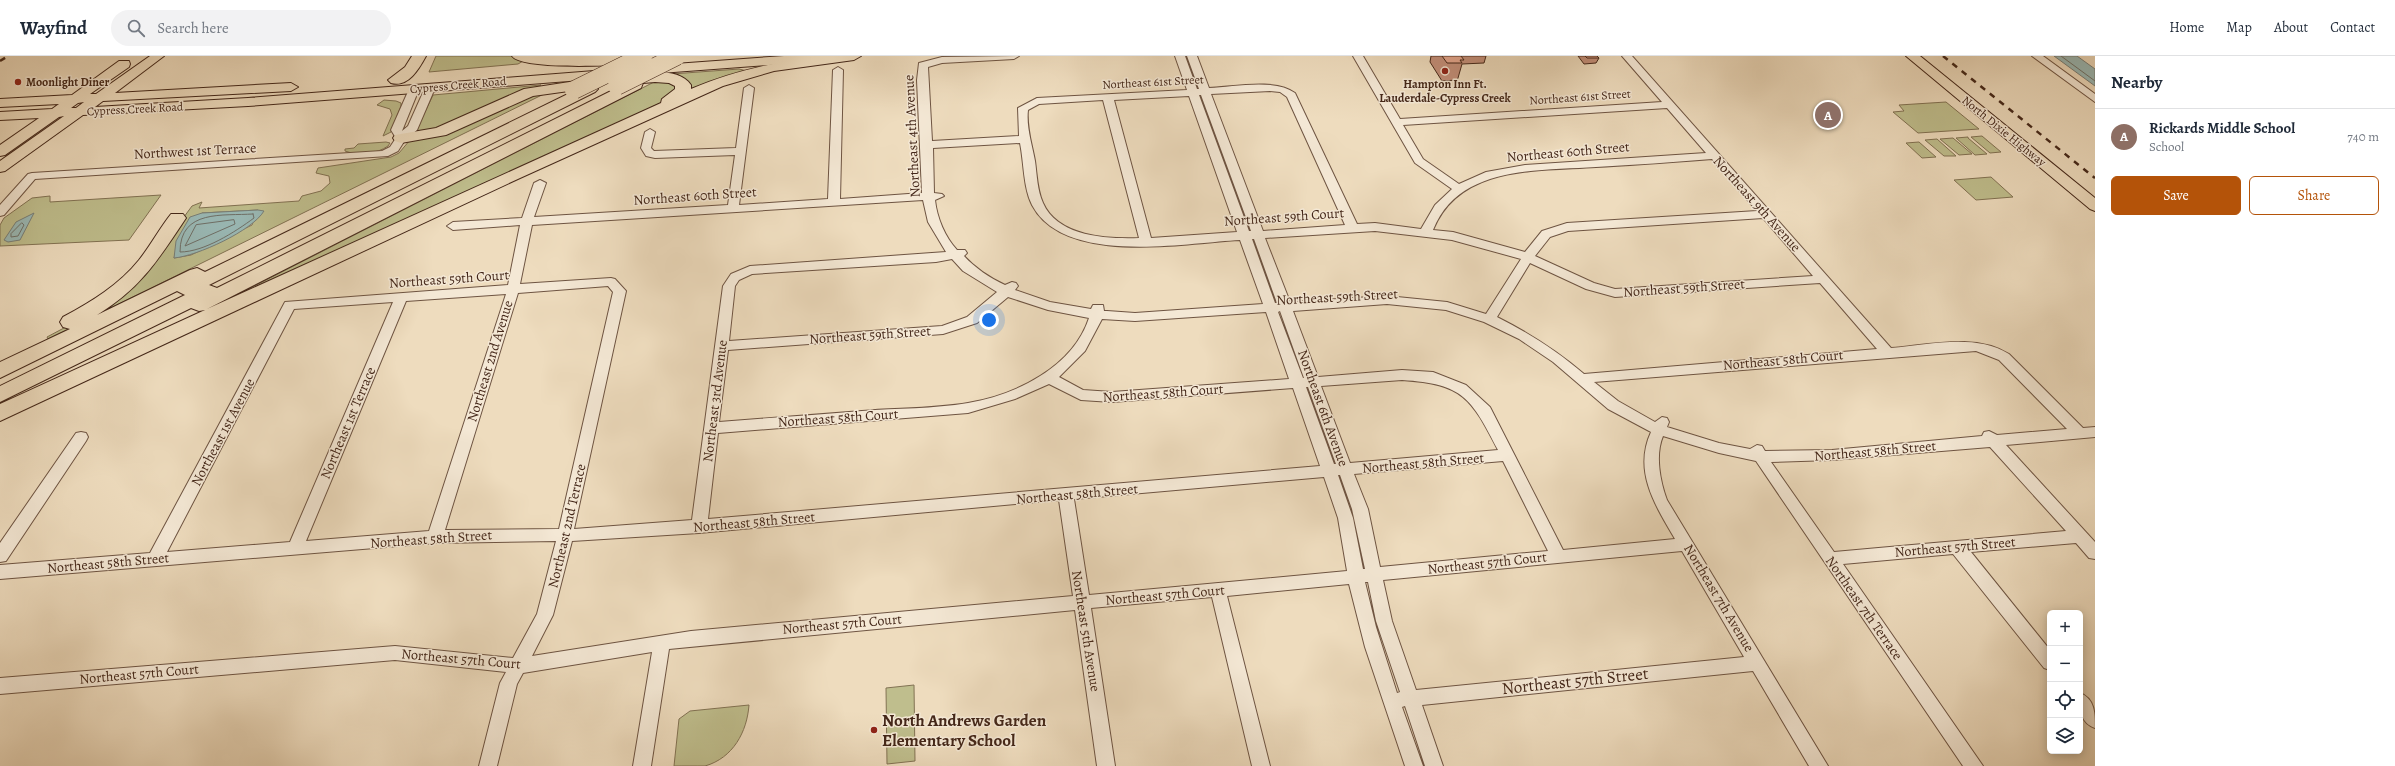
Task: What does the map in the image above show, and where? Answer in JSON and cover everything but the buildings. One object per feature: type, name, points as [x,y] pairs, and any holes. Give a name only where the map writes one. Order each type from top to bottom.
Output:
[{"type":"highway","points":[[396,80],[411,70],[420,56]]},
{"type":"highway","points":[[425,83],[431,56]]},
{"type":"highway","points":[[519,56],[557,62],[658,57]]},
{"type":"highway","points":[[0,381],[582,89],[643,56]]},
{"type":"highway","points":[[0,395],[677,56]]},
{"type":"highway","points":[[0,405],[693,56]]},
{"type":"highway","points":[[0,413],[626,123],[742,74],[772,67],[854,56]]},
{"type":"highway","points":[[0,371],[582,89],[658,57]]},
{"type":"highway","points":[[401,138],[440,132],[515,97],[543,89],[663,78],[675,79],[682,84],[683,91],[677,97],[626,123]]},
{"type":"highway","points":[[0,358],[85,313],[122,289],[141,270],[177,218]]},
{"type":"main road","points":[[0,168],[136,56]]},
{"type":"main road","points":[[100,98],[158,56]]},
{"type":"main road","name":"Cypress Creek Road","points":[[78,105],[241,102],[658,57],[696,56]]},
{"type":"main road","name":"Cypress Creek Road","points":[[78,105],[100,98],[157,94],[396,80],[425,83],[836,56]]},
{"type":"main road","name":"North Dixie Highway","points":[[1912,56],[2095,206]]},
{"type":"main road","points":[[123,80],[127,88],[157,94]]},
{"type":"main road","points":[[0,103],[78,105]]},
{"type":"main road","points":[[5,116],[55,113],[78,105]]},
{"type":"main road","points":[[0,152],[55,113]]},
{"type":"main road","points":[[5,116],[22,122],[25,126],[24,131],[17,140]]},
{"type":"street","name":"Northeast 4th Avenue","points":[[1010,289],[979,275],[959,254],[934,222],[931,145],[931,63],[942,60],[1014,56]]},
{"type":"street","name":"Northeast 6th Avenue","points":[[1180,56],[1199,92],[1258,234],[1284,303],[1305,382]]},
{"type":"street","name":"Northeast 6th Avenue","points":[[1192,56],[1199,92],[1245,235],[1270,304],[1305,382],[1338,472],[1366,531],[1384,621],[1434,766]]},
{"type":"street","points":[[1358,56],[1419,161],[1459,189]]},
{"type":"street","name":"Northeast 9th Avenue","points":[[1627,56],[1887,352]]},
{"type":"street","points":[[2037,56],[2095,99]]},
{"type":"street","points":[[834,202],[838,70]]},
{"type":"street","name":"Northwest 1st Terrace","points":[[0,212],[32,176],[371,156],[391,151],[401,138],[413,128],[425,83]]},
{"type":"street","points":[[401,138],[396,130],[425,83]]},
{"type":"street","points":[[733,208],[742,151],[749,88]]},
{"type":"street","name":"Northeast 61st Street","points":[[1025,139],[1022,112],[1026,105],[1037,101],[1270,88],[1282,89],[1291,95],[1352,227]]},
{"type":"street","points":[[1108,98],[1146,242]]},
{"type":"street","name":"Northeast 61st Street","points":[[1396,122],[1670,105]]},
{"type":"street","points":[[650,132],[646,148],[650,154],[660,156],[742,151]]},
{"type":"street","points":[[931,145],[1025,139]]},
{"type":"street","name":"Northeast 59th Court","points":[[1025,139],[1035,197],[1045,215],[1066,230],[1084,237],[1114,243],[1146,242],[1352,227],[1426,232],[1490,245],[1528,257]]},
{"type":"street","name":"Northeast 60th Street","points":[[1426,232],[1438,207],[1459,189],[1492,175],[1532,168],[1714,156]]},
{"type":"street","name":"Northeast 2nd Avenue","points":[[435,537],[513,290],[527,222],[540,183]]},
{"type":"street","name":"Northeast 60th Street","points":[[453,226],[934,196]]},
{"type":"street","points":[[1491,316],[1528,257],[1546,234],[1566,227],[1765,214]]},
{"type":"street","name":"Northeast 3rd Avenue","points":[[699,527],[729,286],[735,277],[750,270],[959,254]]},
{"type":"street","name":"Northeast 59th Street","points":[[1528,257],[1590,286],[1615,293],[1823,279]]},
{"type":"street","name":"Northeast 59th Court","points":[[290,305],[611,282]]},
{"type":"street","name":"Northeast 2nd Terrace","points":[[488,766],[510,682],[545,615],[565,536],[620,291],[611,282]]},
{"type":"street","name":"Northeast 59th Street","points":[[722,346],[943,330],[972,320],[1010,289],[1041,304],[1141,317],[1284,303],[1398,300],[1446,306],[1491,316],[1540,345],[1585,378],[1618,408],[1660,426]]},
{"type":"street","name":"Northeast 1st Terrace","points":[[295,548],[401,297]]},
{"type":"street","name":"Northeast 1st Avenue","points":[[155,559],[290,305]]},
{"type":"street","points":[[1049,378],[1066,364],[1083,346],[1097,312]]},
{"type":"street","name":"Northeast 58th Court","points":[[1585,378],[1964,346],[1985,348],[2004,357],[2076,429]]},
{"type":"street","name":"Northeast 58th Court","points":[[712,428],[968,408],[1020,393],[1049,378],[1081,395],[1112,398],[1402,375],[1433,377],[1461,388],[1477,401],[1485,411],[1558,556]]},
{"type":"street","name":"Northeast 58th Street","points":[[1660,426],[1713,446],[1797,457],[1990,436],[2076,429],[2095,424]]},
{"type":"street","name":"Northeast 7th Avenue","points":[[1660,426],[1651,447],[1654,484],[1660,501],[1819,766]]},
{"type":"street","name":"Northeast 58th Street","points":[[2076,429],[2095,432]]},
{"type":"street","points":[[0,556],[81,436]]},
{"type":"street","points":[[1990,436],[2095,552]]},
{"type":"street","name":"Northeast 7th Terrace","points":[[1758,452],[1830,559],[1974,766]]},
{"type":"street","name":"Northeast 58th Street","points":[[0,572],[435,537],[494,535],[565,536],[699,527],[1338,472],[1507,455]]},
{"type":"street","name":"Northeast 6th Avenue","points":[[1338,472],[1362,607],[1391,700],[1414,766]]},
{"type":"street","name":"Northeast 5th Avenue","points":[[1066,495],[1106,766]]},
{"type":"street","name":"Northeast 57th Street","points":[[1830,559],[2080,536]]},
{"type":"street","name":"Northeast 57th Court","points":[[0,686],[394,653],[518,666],[691,638],[1218,590],[1686,544]]},
{"type":"street","points":[[1957,547],[2047,659]]},
{"type":"street","points":[[1218,590],[1261,766]]},
{"type":"street","points":[[642,766],[662,643]]},
{"type":"street","name":"Northeast 57th Street","points":[[1391,700],[1758,663]]},
{"type":"street","points":[[2083,705],[2095,720]]},
{"type":"shaded area","points":[[436,56],[511,56],[525,60],[518,64],[429,72]]},
{"type":"shaded area","points":[[739,69],[747,71],[691,92],[672,74]]},
{"type":"shaded area","points":[[664,80],[679,87],[671,98],[433,209],[223,302],[656,81]]},
{"type":"shaded area","points":[[541,85],[441,129],[415,133],[433,95]]},
{"type":"shaded area","points":[[552,90],[48,339],[47,337],[94,312],[181,221],[192,206],[202,202],[199,208],[299,201],[302,196],[321,191],[330,183],[329,176],[316,173],[318,168],[391,157],[399,153],[410,140],[511,102]],"holes":[[[258,210],[252,225],[191,255],[174,258],[176,251],[202,213]]]},
{"type":"shaded area","points":[[384,100],[396,101],[401,103],[401,106],[391,132],[383,136],[392,115],[390,109],[377,105]]},
{"type":"shaded area","points":[[1946,102],[1979,129],[1918,133],[1893,112],[1904,111],[1899,105]]},
{"type":"shaded area","points":[[1982,136],[2001,152],[1990,153],[1971,137]]},
{"type":"shaded area","points":[[1968,137],[1987,154],[1975,155],[1956,138]]},
{"type":"shaded area","points":[[1953,138],[1972,154],[1959,155],[1940,139]]},
{"type":"shaded area","points":[[1937,139],[1956,156],[1944,156],[1925,140]]},
{"type":"shaded area","points":[[1919,142],[1936,157],[1922,158],[1906,143]]},
{"type":"shaded area","points":[[390,143],[388,146],[378,151],[361,154],[345,151],[345,149],[354,148],[358,144]]},
{"type":"shaded area","points":[[1991,177],[2013,197],[1976,200],[1954,180]]},
{"type":"shaded area","points":[[161,195],[129,240],[0,246],[0,225],[4,218],[32,198],[50,196],[50,202]]},
{"type":"shaded area","points":[[914,685],[915,761],[887,764],[886,688]]},
{"type":"shaded area","points":[[749,705],[748,715],[742,734],[737,743],[723,757],[705,766],[674,766],[679,719],[690,711]]},
{"type":"water","points":[[2054,56],[2077,56],[2095,69],[2095,86]]},
{"type":"water","points":[[264,211],[258,219],[236,234],[209,248],[196,253],[174,258],[176,241],[190,217],[202,213]]},
{"type":"water","points":[[34,213],[20,240],[8,242],[4,240],[16,222]]},
{"type":"railway","points":[[0,61],[8,56]]},
{"type":"railway","points":[[1943,56],[2095,178]]},
{"type":"place","name":"Hampton Inn Ft. Lauderdale-Cypress Creek","points":[[1445,71]]},
{"type":"place","name":"Moonlight Diner","points":[[18,82]]},
{"type":"place","name":"Rickards Middle School","points":[[1828,115]]},
{"type":"place","name":"North Andrews Garden Elementary School","points":[[874,730]]}]
